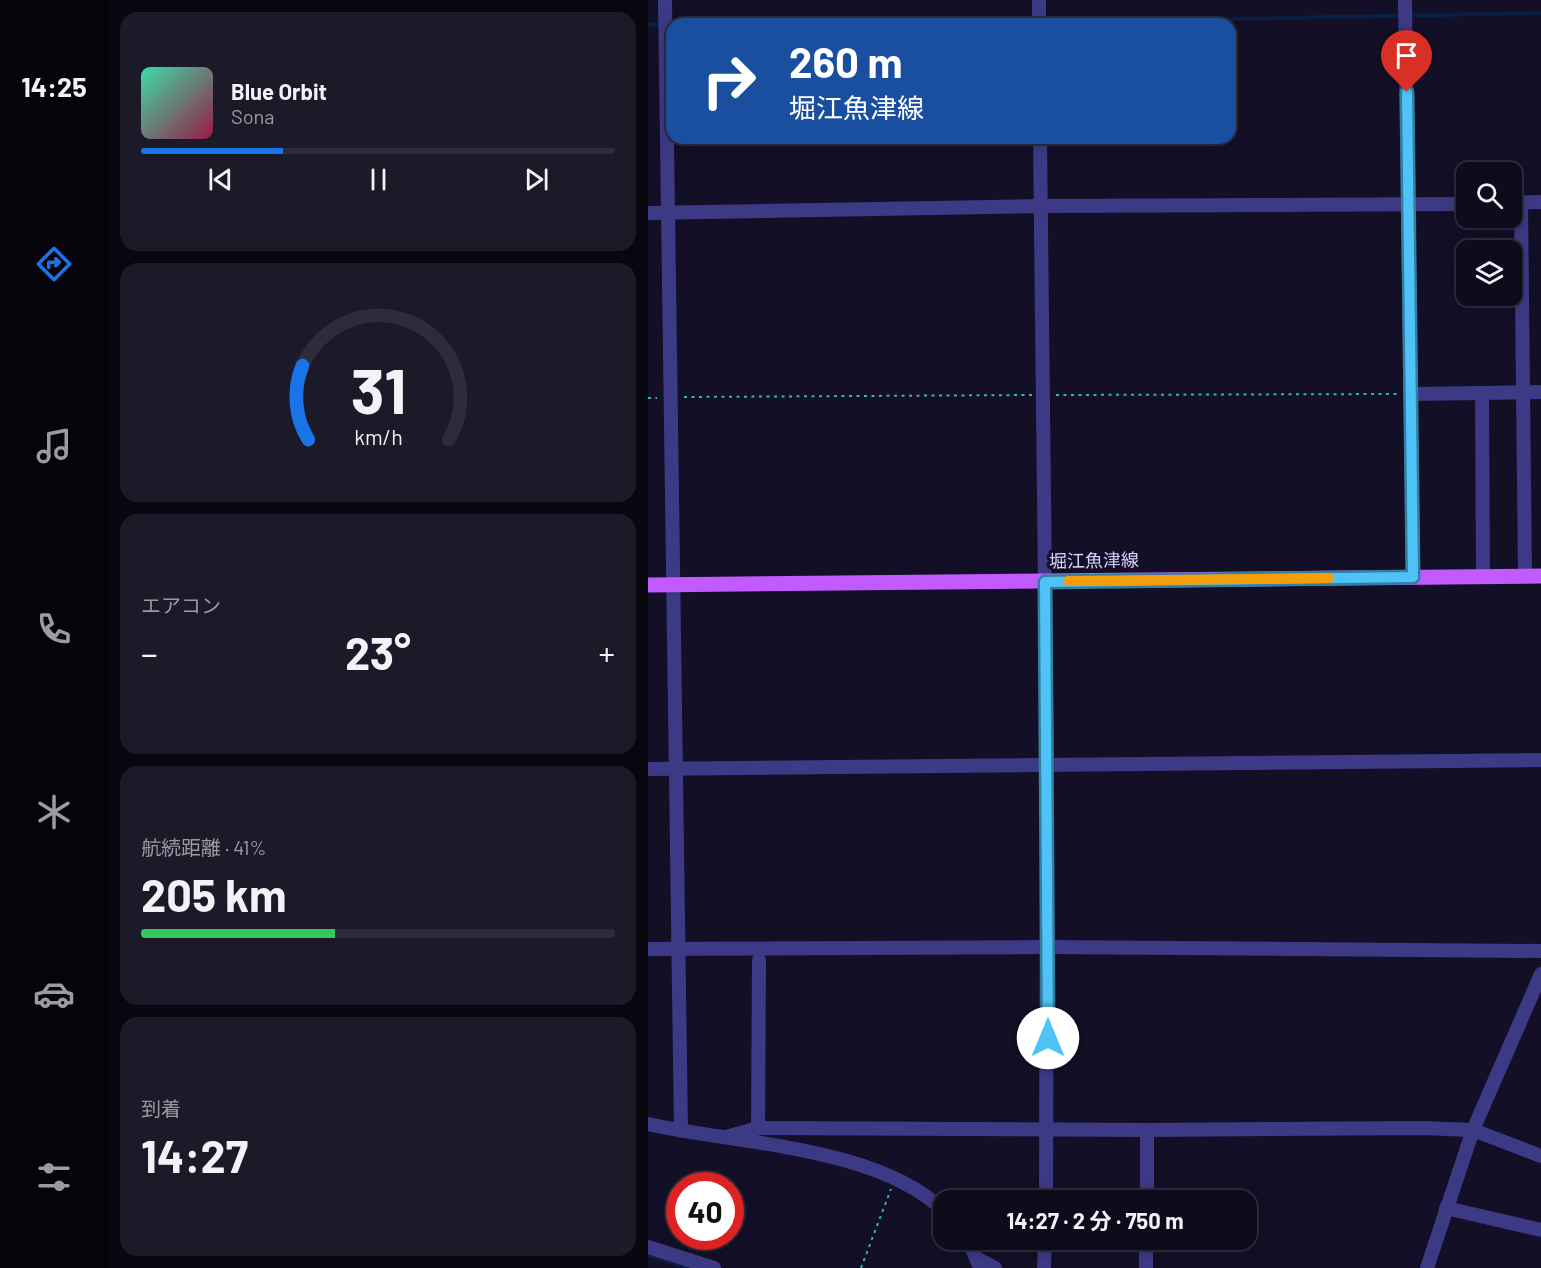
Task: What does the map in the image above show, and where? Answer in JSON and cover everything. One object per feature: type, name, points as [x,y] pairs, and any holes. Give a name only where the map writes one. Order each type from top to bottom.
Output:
[{"type":"main road","name":"堀江魚津線","points":[[648,585],[1541,576]]},
{"type":"street","points":[[665,0],[666,106]]},
{"type":"street","points":[[1405,0],[1413,577]]},
{"type":"street","points":[[666,144],[681,1131]]},
{"type":"street","points":[[1040,144],[1047,765],[1046,1190]]},
{"type":"street","points":[[1522,203],[1541,202]]},
{"type":"street","points":[[648,213],[1040,207],[1456,204]]},
{"type":"street","points":[[1517,228],[1524,392],[1525,576]]},
{"type":"street","points":[[1412,394],[1541,392]]},
{"type":"street","points":[[1482,393],[1483,576]]},
{"type":"street","points":[[648,769],[1541,760]]},
{"type":"street","points":[[648,949],[1048,947],[1541,951]]},
{"type":"street","points":[[758,1128],[759,960]]},
{"type":"street","points":[[1427,1268],[1473,1130],[1538,988],[1541,974]]},
{"type":"street","points":[[648,1124],[855,1162],[895,1179],[933,1201]]},
{"type":"street","points":[[726,1137],[758,1128],[1147,1130],[1422,1128],[1473,1130],[1541,1156]]},
{"type":"street","points":[[1147,1130],[1147,1190]]},
{"type":"street","points":[[1446,1208],[1541,1230]]},
{"type":"street","points":[[648,1247],[714,1268]]},
{"type":"street","points":[[973,1250],[979,1264],[995,1268]]},
{"type":"street","points":[[1044,1268],[1045,1250]]},
{"type":"street","points":[[1146,1250],[1146,1268]]},
{"type":"path","points":[[861,1268],[895,1179]]},
{"type":"waterway","points":[[1236,19],[1541,13]]},
{"type":"waterway","points":[[648,25],[662,24]]},
{"type":"waterway","points":[[648,1255],[689,1268]]},
{"type":"slow traffic","points":[[1068,581],[1329,578]]},
{"type":"route","points":[[1048,1038],[1045,582],[1413,577],[1407,92]]}]
